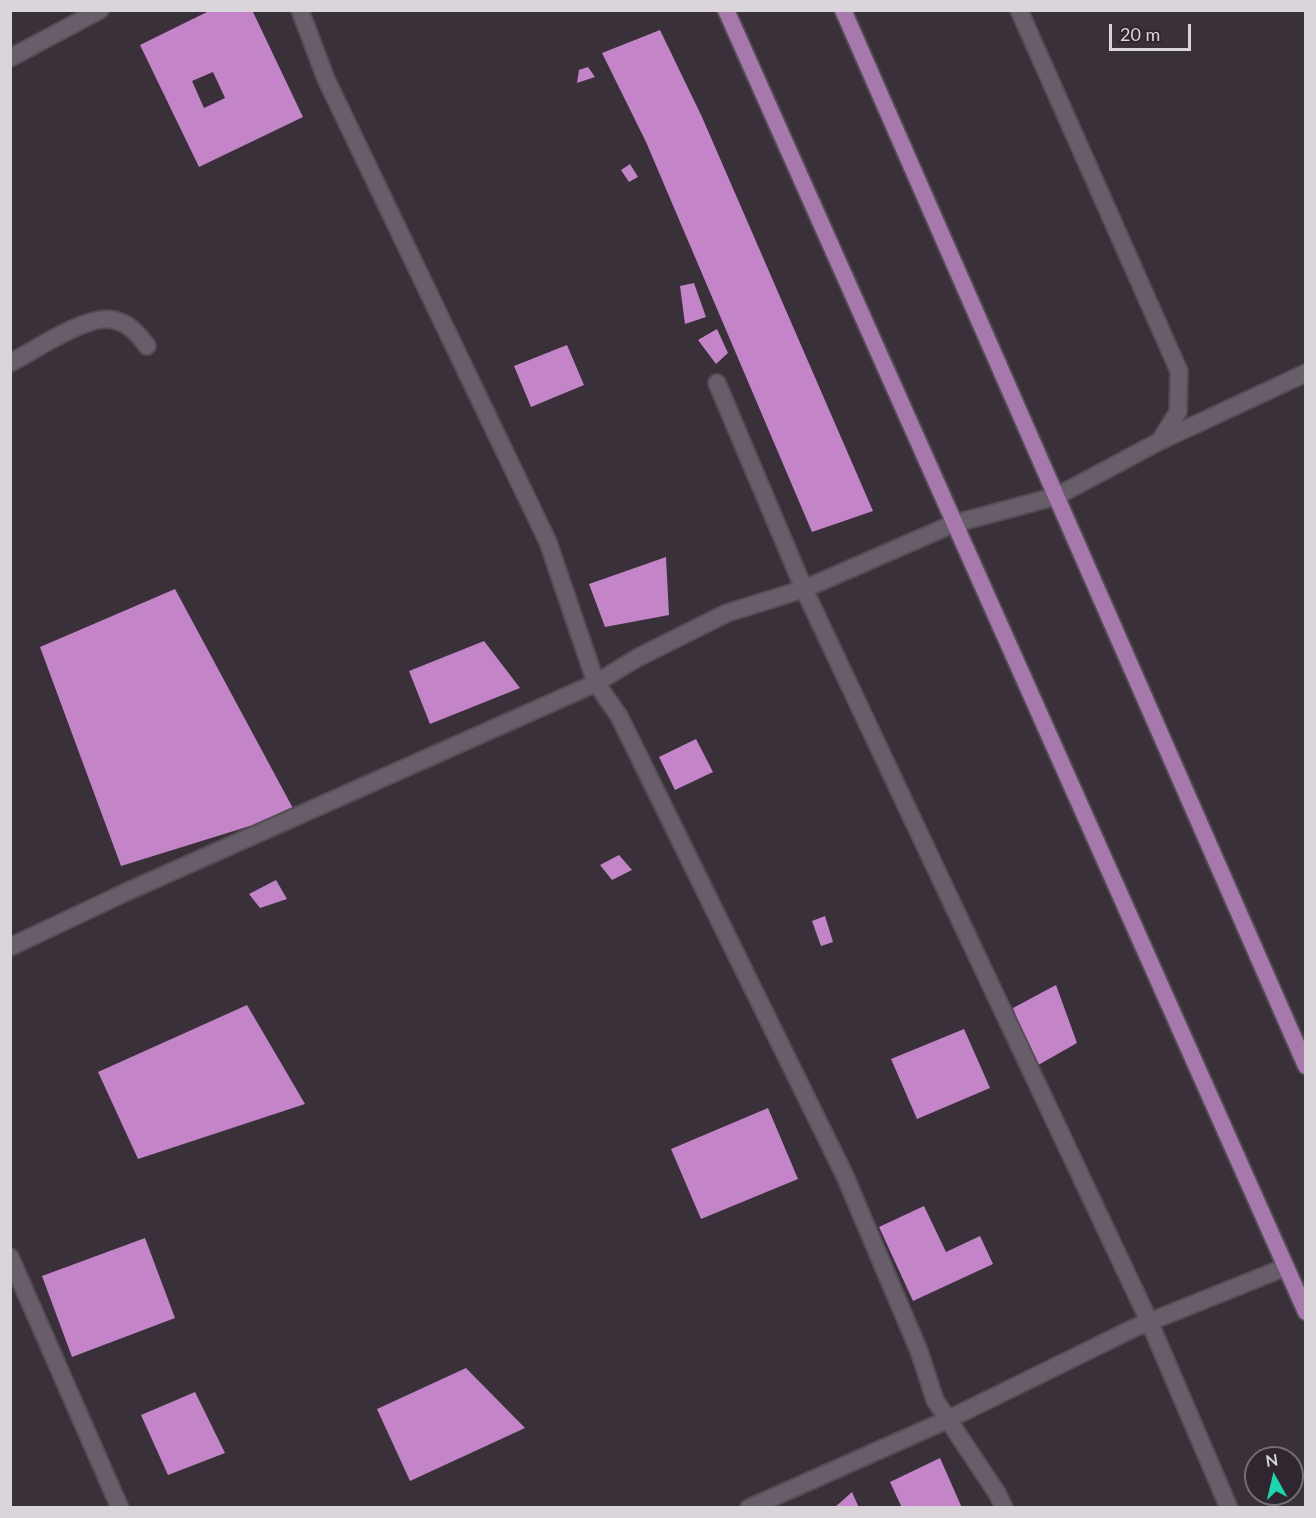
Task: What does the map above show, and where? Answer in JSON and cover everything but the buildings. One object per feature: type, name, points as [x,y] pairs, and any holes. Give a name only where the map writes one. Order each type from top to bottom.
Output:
[{"type":"highway","points":[[726,10],[1305,1312]]},
{"type":"highway","points":[[843,10],[1305,1066]]},
{"type":"street","points":[[10,58],[100,10]]},
{"type":"street","points":[[300,10],[326,79],[548,542],[596,683],[619,716],[845,1176],[919,1351],[935,1400],[998,1493],[1004,1508]]},
{"type":"street","points":[[1019,10],[1179,371],[1178,412],[1160,441]]},
{"type":"street","points":[[10,363],[90,321],[113,320],[134,329],[147,346]]},
{"type":"street","points":[[10,946],[124,892],[596,683],[637,658],[727,613],[804,589],[953,524],[1057,496],[1160,441],[1305,373]]},
{"type":"street","points":[[717,382],[804,589],[1149,1321],[1229,1508]]},
{"type":"street","points":[[10,1257],[120,1508]]},
{"type":"street","points":[[749,1508],[949,1419],[1149,1321],[1286,1267]]}]
